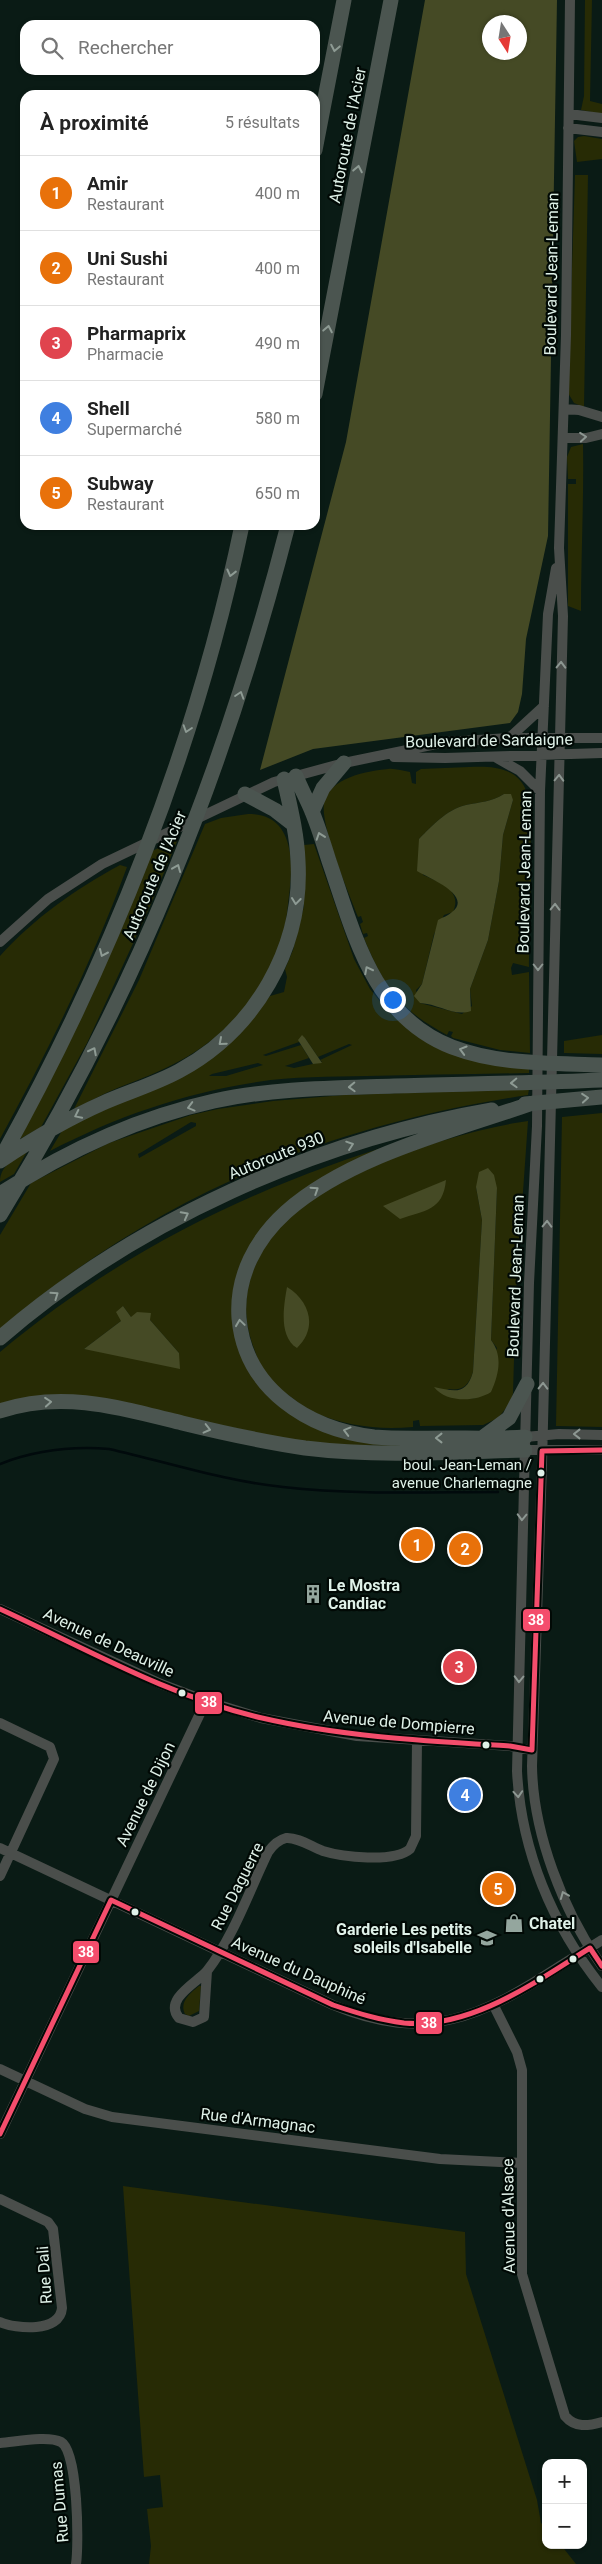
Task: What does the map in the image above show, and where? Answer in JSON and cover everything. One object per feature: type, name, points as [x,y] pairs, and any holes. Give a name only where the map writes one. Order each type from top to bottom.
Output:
[{"type":"highway","name":"Autoroute de l'Acier","points":[[320,124],[344,0]]},
{"type":"highway","name":"Autoroute de l'Acier","points":[[320,368],[391,0]]},
{"type":"highway","name":"Autoroute de l'Acier","points":[[0,1161],[84,995],[137,869],[200,687],[241,530]]},
{"type":"highway","name":"Autoroute de l'Acier","points":[[0,1215],[70,1094],[134,968],[186,847],[206,795],[249,667],[287,530]]},
{"type":"highway","points":[[312,812],[323,788],[344,763]]},
{"type":"highway","points":[[290,778],[312,812],[366,967],[383,995],[405,1018],[434,1038],[471,1052],[517,1060],[602,1065]]},
{"type":"highway","points":[[0,1161],[64,1122],[186,1067],[219,1045],[246,1017],[273,977],[292,924],[298,873],[290,778]]},
{"type":"highway","points":[[245,794],[275,810],[293,824]]},
{"type":"highway","points":[[0,1194],[67,1154],[116,1132],[171,1112],[239,1096],[328,1088],[602,1080]]},
{"type":"highway","name":"Autoroute 930","points":[[0,1338],[49,1300],[114,1256],[185,1215],[255,1181],[321,1155],[396,1131],[477,1112],[533,1103],[602,1097]]},
{"type":"highway","points":[[525,1444],[482,1438],[374,1437],[330,1426],[297,1411],[270,1390],[252,1362],[240,1326],[240,1295],[247,1265],[261,1240],[287,1211],[315,1190],[379,1158],[533,1103]]},
{"type":"highway","points":[[482,1438],[508,1418],[527,1384]]},
{"type":"highway","points":[[0,1411],[38,1402],[85,1402],[239,1436],[316,1449],[362,1453],[525,1444]]},
{"type":"street","name":"Boulevard Jean-Leman","points":[[570,0],[564,409],[559,548],[563,616],[542,1450],[532,1750],[533,1794],[539,1823],[565,1899],[590,1948],[602,1966]]},
{"type":"street","points":[[569,114],[602,118]]},
{"type":"street","points":[[568,128],[602,132]]},
{"type":"street","points":[[564,409],[579,410],[602,417]]},
{"type":"street","points":[[563,438],[586,438],[602,434]]},
{"type":"street","name":"Boulevard Jean-Leman","points":[[559,548],[548,614],[540,791],[537,1126],[530,1255],[517,1747],[519,1803],[530,1852],[554,1910],[579,1955],[602,1987]]},
{"type":"street","points":[[510,738],[544,706]]},
{"type":"street","name":"Boulevard de Sardaigne","points":[[0,942],[41,905],[89,871],[245,794],[290,778],[344,763],[446,742],[510,738],[602,738]]},
{"type":"street","name":"Boulevard de Sardaigne","points":[[376,757],[602,753]]},
{"type":"street","points":[[494,756],[520,771],[540,791]]},
{"type":"street","points":[[525,1444],[542,1435],[602,1435]]},
{"type":"street","points":[[525,1444],[542,1450],[602,1450]]},
{"type":"street","name":"Avenue de Deauville","points":[[0,1609],[143,1676],[206,1701]]},
{"type":"street","name":"Avenue de Dompierre","points":[[206,1701],[311,1729],[374,1738],[517,1747],[532,1750]]},
{"type":"street","name":"Avenue de Dijon","points":[[111,1900],[206,1701]]},
{"type":"street","points":[[0,1723],[50,1747],[54,1756],[53,1766],[0,1876]]},
{"type":"street","name":"Rue Daguerre","points":[[219,1951],[268,1852],[277,1842],[286,1838],[294,1839],[323,1851],[349,1856],[394,1857],[410,1849],[416,1836],[417,1741]]},
{"type":"street","name":"Avenue du Dauphiné","points":[[0,1848],[333,2005],[370,2018],[409,2023],[433,2022],[463,2017],[494,2006],[602,1940]]},
{"type":"street","points":[[0,2134],[111,1900]]},
{"type":"street","points":[[207,1971],[204,2017],[197,2022],[179,2018],[176,2008],[180,1997],[188,1987],[207,1971],[219,1951]]},
{"type":"street","name":"Avenue d'Alsace","points":[[494,2006],[521,2064],[521,2269],[565,2416],[571,2422],[583,2426],[602,2422]]},
{"type":"street","name":"Rue d'Armagnac","points":[[0,2069],[85,2109],[112,2117],[440,2159],[522,2163]]},
{"type":"street","name":"Rue Dali","points":[[0,2199],[43,2219],[54,2229],[62,2308],[60,2317],[51,2324],[14,2327],[0,2322]]},
{"type":"street","name":"Rue Dumas","points":[[0,2443],[50,2439],[62,2442],[68,2448],[72,2460],[77,2522],[76,2564]]},
{"type":"green space","points":[[425,0],[557,0],[548,536],[526,639],[522,694],[518,712],[510,723],[313,749],[260,770],[346,442]]},
{"type":"green space","points":[[585,0],[592,0],[590,101],[602,104],[602,114],[581,110],[584,96]]},
{"type":"green space","points":[[578,137],[602,139],[602,159],[577,162],[574,141]]},
{"type":"green space","points":[[575,175],[588,175],[584,407],[574,403],[568,393]]},
{"type":"green space","points":[[583,444],[581,611],[568,606],[568,484],[576,484],[576,479],[568,479],[567,457],[571,447]]},
{"type":"green space","points":[[492,767],[513,774],[524,786],[528,798],[531,844],[529,967],[513,963],[511,968],[512,975],[529,972],[530,1053],[500,1050],[453,1038],[451,1036],[453,1032],[449,1031],[447,1035],[420,1019],[402,1003],[397,997],[399,994],[397,992],[394,994],[389,988],[364,938],[368,936],[367,933],[363,934],[360,924],[363,922],[361,916],[358,917],[326,827],[324,803],[327,794],[333,787],[350,777],[379,770],[393,769],[410,772],[412,783],[416,784],[416,772],[421,769]],"holes":[[[504,794],[513,800],[503,835],[499,881],[488,940],[470,989],[472,1006],[462,1014],[420,1003],[416,990],[422,984],[434,934],[444,915],[453,912],[455,898],[448,888],[423,875],[419,839],[440,819],[459,807],[490,800]]]},
{"type":"green space","points":[[504,794],[511,794],[513,800],[503,835],[499,881],[488,940],[470,989],[471,1011],[452,1011],[420,1003],[414,996],[422,984],[438,920],[457,906],[457,899],[446,887],[417,871],[419,839],[452,810],[490,800]]},
{"type":"green space","points":[[248,814],[265,817],[277,824],[285,836],[291,861],[290,890],[284,931],[275,956],[263,980],[236,1017],[204,1046],[147,1077],[112,1090],[74,1109],[139,980],[205,824],[221,818]]},
{"type":"green space","points":[[178,839],[148,911],[87,1043],[41,1127],[20,1139],[91,998],[152,851]]},
{"type":"green space","points":[[314,844],[354,959],[370,989],[389,1012],[418,1037],[529,1066],[529,1073],[312,1077],[257,1082],[203,1093],[150,1108],[100,1127],[50,1151],[63,1129],[204,1064],[238,1036],[270,996],[284,992],[287,977],[285,969],[293,950],[304,906],[304,845]],"holes":[[[305,1038],[318,1057],[349,1044],[352,1045],[320,1060],[322,1062],[294,1068],[285,1066],[309,1058],[301,1045],[266,1056],[263,1055]],[[258,1063],[263,1065],[226,1076],[209,1076]]]},
{"type":"green space","points":[[120,865],[127,867],[85,971],[0,1139],[0,956],[27,929],[56,905]]},
{"type":"green space","points":[[302,1035],[322,1063],[313,1064],[298,1040]]},
{"type":"green space","points":[[602,1035],[602,1054],[564,1053],[564,1041]]},
{"type":"green space","points":[[529,1089],[528,1095],[454,1108],[383,1126],[314,1147],[247,1173],[183,1204],[120,1241],[59,1282],[0,1329],[0,1235],[31,1183],[109,1143],[191,1115],[273,1101],[344,1095]],"holes":[[[191,1122],[196,1123],[196,1126],[139,1158],[138,1154]]]},
{"type":"green space","points":[[602,1113],[602,1427],[556,1426],[562,1117]]},
{"type":"green space","points":[[528,1121],[516,1291],[513,1393],[511,1402],[498,1418],[483,1425],[420,1426],[419,1420],[413,1421],[413,1427],[387,1428],[362,1426],[338,1421],[310,1411],[275,1386],[264,1373],[260,1364],[250,1335],[246,1305],[251,1277],[256,1263],[273,1235],[294,1213],[321,1193],[354,1175],[390,1159],[427,1146],[498,1126]],"holes":[[[476,1187],[497,1188],[491,1340],[497,1348],[476,1398],[464,1398],[447,1389],[464,1387],[473,1372],[482,1220]]]},
{"type":"green space","points":[[401,1142],[305,1189],[236,1280],[260,1386],[287,1412],[424,1447],[310,1444],[155,1411],[0,1405],[0,1352],[45,1316],[140,1254],[190,1226],[293,1179]],"holes":[[[123,1306],[131,1317],[150,1320],[179,1353],[84,1349],[121,1321]]]},
{"type":"green space","points":[[28,1150],[14,1174],[0,1182],[5,1167]]},
{"type":"green space","points":[[488,1168],[494,1175],[497,1188],[491,1340],[497,1352],[498,1372],[491,1392],[477,1398],[453,1398],[439,1392],[434,1387],[458,1390],[467,1385],[473,1372],[482,1220],[476,1187],[479,1172]]},
{"type":"green space","points":[[446,1180],[441,1198],[437,1204],[425,1211],[400,1219],[383,1206]]},
{"type":"green space","points":[[287,1287],[301,1300],[306,1307],[308,1315],[308,1332],[297,1348],[291,1343],[285,1328],[284,1311]]},
{"type":"green space","points":[[123,1306],[131,1317],[137,1312],[151,1313],[150,1320],[179,1353],[180,1369],[84,1349],[121,1321],[116,1312]]},
{"type":"green space","points":[[201,1986],[199,2011],[189,2016],[185,2014],[184,2002]]},
{"type":"green space","points":[[123,2186],[465,2232],[466,2274],[537,2500],[542,2524],[542,2549],[564,2549],[576,2564],[149,2564],[151,2546],[147,2509],[163,2507],[160,2475],[144,2477]]},
{"type":"waterway","points":[[0,1464],[27,1455],[54,1450],[81,1448],[109,1449],[217,1476],[310,1490],[417,1493],[498,1492]]},
{"type":"transit line","name":"38","points":[[0,1609],[161,1685],[228,1709],[262,1718],[324,1730],[417,1740],[510,1746],[532,1750],[542,1451],[602,1450]]},
{"type":"transit line","name":"38","points":[[0,2134],[111,1900],[333,2005],[377,2018],[404,2023],[429,2023],[454,2019],[478,2011],[525,1988],[590,1948],[602,1966]]},
{"type":"place","name":"boul. Jean-Leman / avenue Charlemagne","points":[[541,1473]]},
{"type":"place","name":"Amir","points":[[417,1545]]},
{"type":"place","name":"Uni Sushi","points":[[465,1549]]},
{"type":"place","name":"Le Mostra Candiac","points":[[313,1594]]},
{"type":"place","name":"Pharmaprix","points":[[459,1667]]},
{"type":"place","name":"Shell","points":[[465,1795]]},
{"type":"place","name":"Subway","points":[[498,1889]]},
{"type":"place","name":"Chatel","points":[[514,1923]]},
{"type":"place","name":"Garderie Les petits soleils d'Isabelle","points":[[487,1938]]}]
